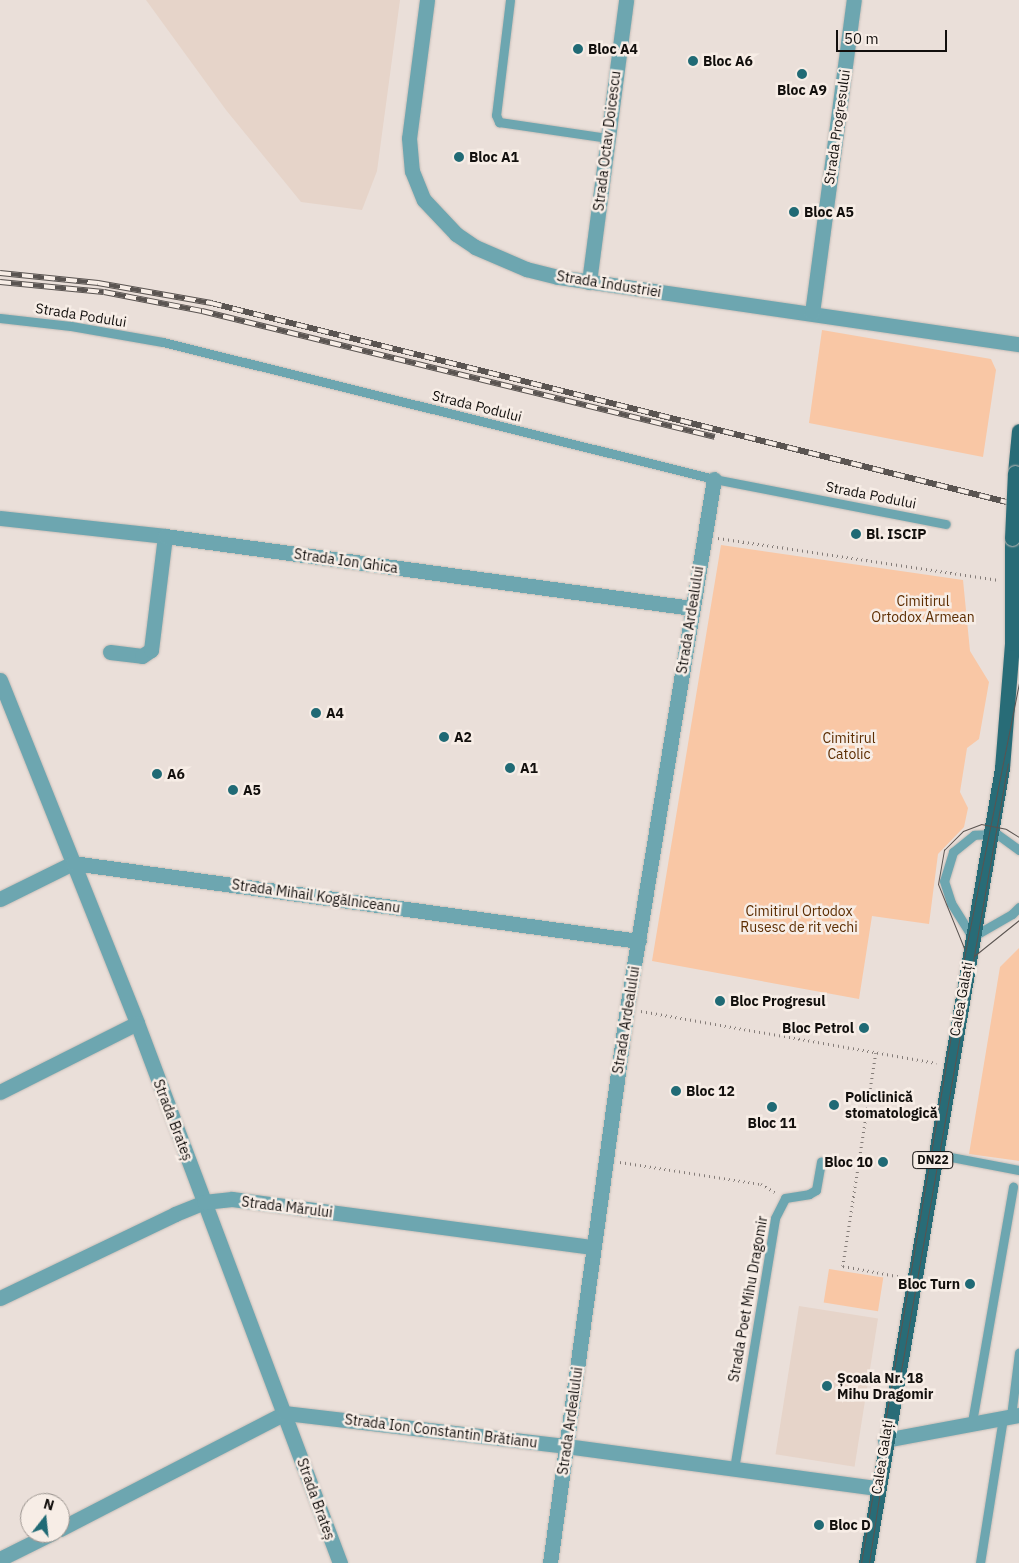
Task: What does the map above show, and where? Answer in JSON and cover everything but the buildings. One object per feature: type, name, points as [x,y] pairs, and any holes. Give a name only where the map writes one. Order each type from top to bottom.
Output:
[{"type":"main road","name":"Calea Galați","points":[[866,1563],[885,1440],[1002,768],[1016,639],[1012,582],[1012,538],[1019,431]]},
{"type":"street","name":"Strada Industriei","points":[[427,0],[409,138],[412,171],[420,193],[445,224],[475,247],[526,269],[589,282],[1019,344]]},
{"type":"street","name":"Strada Octav Doicescu","points":[[589,282],[626,0]]},
{"type":"street","name":"Strada Progresului","points":[[812,313],[854,0]]},
{"type":"street","name":"Strada Ardealului","points":[[550,1563],[628,1008],[714,479]]},
{"type":"street","name":"Strada Ion Ghica","points":[[0,518],[165,536],[692,608]]},
{"type":"street","points":[[110,652],[142,656],[151,650],[165,536]]},
{"type":"street","name":"Strada Brateș","points":[[0,680],[137,1023],[340,1563]]},
{"type":"street","points":[[0,899],[72,864]]},
{"type":"street","name":"Strada Mihail Kogălniceanu","points":[[72,864],[639,941]]},
{"type":"street","points":[[0,1092],[137,1023]]},
{"type":"street","name":"Strada Mărului","points":[[0,1298],[204,1202],[232,1199],[593,1247]]},
{"type":"street","points":[[70,1524],[285,1413]]},
{"type":"street","name":"Strada Ion Constantin Brătianu","points":[[285,1413],[566,1446],[877,1488]]},
{"type":"street","points":[[885,1440],[1011,1416]]},
{"type":"street","points":[[0,1559],[32,1543]]},
{"type":"lane","points":[[510,0],[496,115],[499,122],[607,138]]},
{"type":"lane","name":"Strada Podului","points":[[0,318],[71,326],[163,342],[714,479],[946,524]]},
{"type":"lane","points":[[1019,850],[1008,840],[992,833],[974,836],[961,844],[953,852],[946,869],[944,881],[948,898],[972,937],[1012,914],[1019,907]]},
{"type":"lane","points":[[935,1154],[1019,1170]]},
{"type":"lane","points":[[785,1198],[809,1194],[816,1190],[820,1161]]},
{"type":"lane","points":[[972,1422],[1013,1187]]},
{"type":"lane","name":"Strada Poet Mihu Dragomir","points":[[734,1469],[775,1218],[785,1198]]},
{"type":"lane","points":[[980,1563],[1011,1416],[1019,1354]]},
{"type":"path","points":[[704,536],[1012,582]]},
{"type":"path","points":[[628,1008],[950,1065]]},
{"type":"path","points":[[876,1053],[843,1266],[913,1279]]},
{"type":"path","points":[[606,1160],[761,1184],[785,1198]]},
{"type":"shaded area","points":[[146,0],[400,0],[377,171],[362,210],[301,202],[226,110]]},
{"type":"shaded area","name":"Școala Nr. 18 Mihu Dragomir","points":[[799,1306],[878,1319],[855,1467],[776,1454]]},
{"type":"green space","points":[[822,330],[991,359],[996,370],[983,457],[809,423]]},
{"type":"green space","points":[[721,545],[963,580],[970,651],[989,682],[979,739],[967,748],[960,792],[968,808],[964,827],[938,854],[929,924],[872,916],[859,999],[652,961]]},
{"type":"green space","points":[[1019,948],[1019,1161],[969,1154],[1000,967]]},
{"type":"green space","points":[[829,1269],[883,1278],[878,1311],[824,1303]]},
{"type":"tram line","points":[[861,1563],[965,953],[1019,682]]},
{"type":"tram line","points":[[900,1376],[1008,763]]},
{"type":"tram line","points":[[964,948],[938,884],[944,850],[963,831],[981,824],[1006,829],[1019,837]]},
{"type":"tram line","points":[[974,956],[1019,920]]},
{"type":"tram line","points":[[869,1563],[885,1459]]},
{"type":"railway","points":[[0,273],[98,283],[211,303],[1019,505]]},
{"type":"railway","points":[[0,282],[104,292],[202,311],[715,437]]},
{"type":"place","name":"Bloc A4","points":[[578,49]]},
{"type":"place","name":"Bloc A6","points":[[693,61]]},
{"type":"place","name":"Bloc A9","points":[[802,74]]},
{"type":"place","name":"Bloc A1","points":[[459,157]]},
{"type":"place","name":"Bloc A5","points":[[794,212]]},
{"type":"place","name":"Bl. ISCIP","points":[[856,534]]},
{"type":"place","name":"A4","points":[[316,713]]},
{"type":"place","name":"A2","points":[[444,737]]},
{"type":"place","name":"A1","points":[[510,768]]},
{"type":"place","name":"A6","points":[[157,774]]},
{"type":"place","name":"A5","points":[[233,790]]},
{"type":"place","name":"Bloc Progresul","points":[[720,1001]]},
{"type":"place","name":"Bloc Petrol","points":[[864,1028]]},
{"type":"place","name":"Bloc 12","points":[[676,1091]]},
{"type":"place","name":"Policlinică stomatologică","points":[[834,1105]]},
{"type":"place","name":"Bloc 11","points":[[772,1107]]},
{"type":"place","name":"Bloc 10","points":[[883,1162]]},
{"type":"place","name":"Bloc Turn","points":[[970,1284]]},
{"type":"place","name":"Școala Nr. 18 Mihu Dragomir","points":[[827,1386]]},
{"type":"place","name":"Bloc D","points":[[819,1525]]},
{"type":"park label","name":"Cimitirul Ortodox Armean","points":[[923,610]]},
{"type":"park label","name":"Cimitirul Catolic","points":[[849,746]]},
{"type":"park label","name":"Cimitirul Ortodox Rusesc de rit vechi","points":[[799,920]]}]
